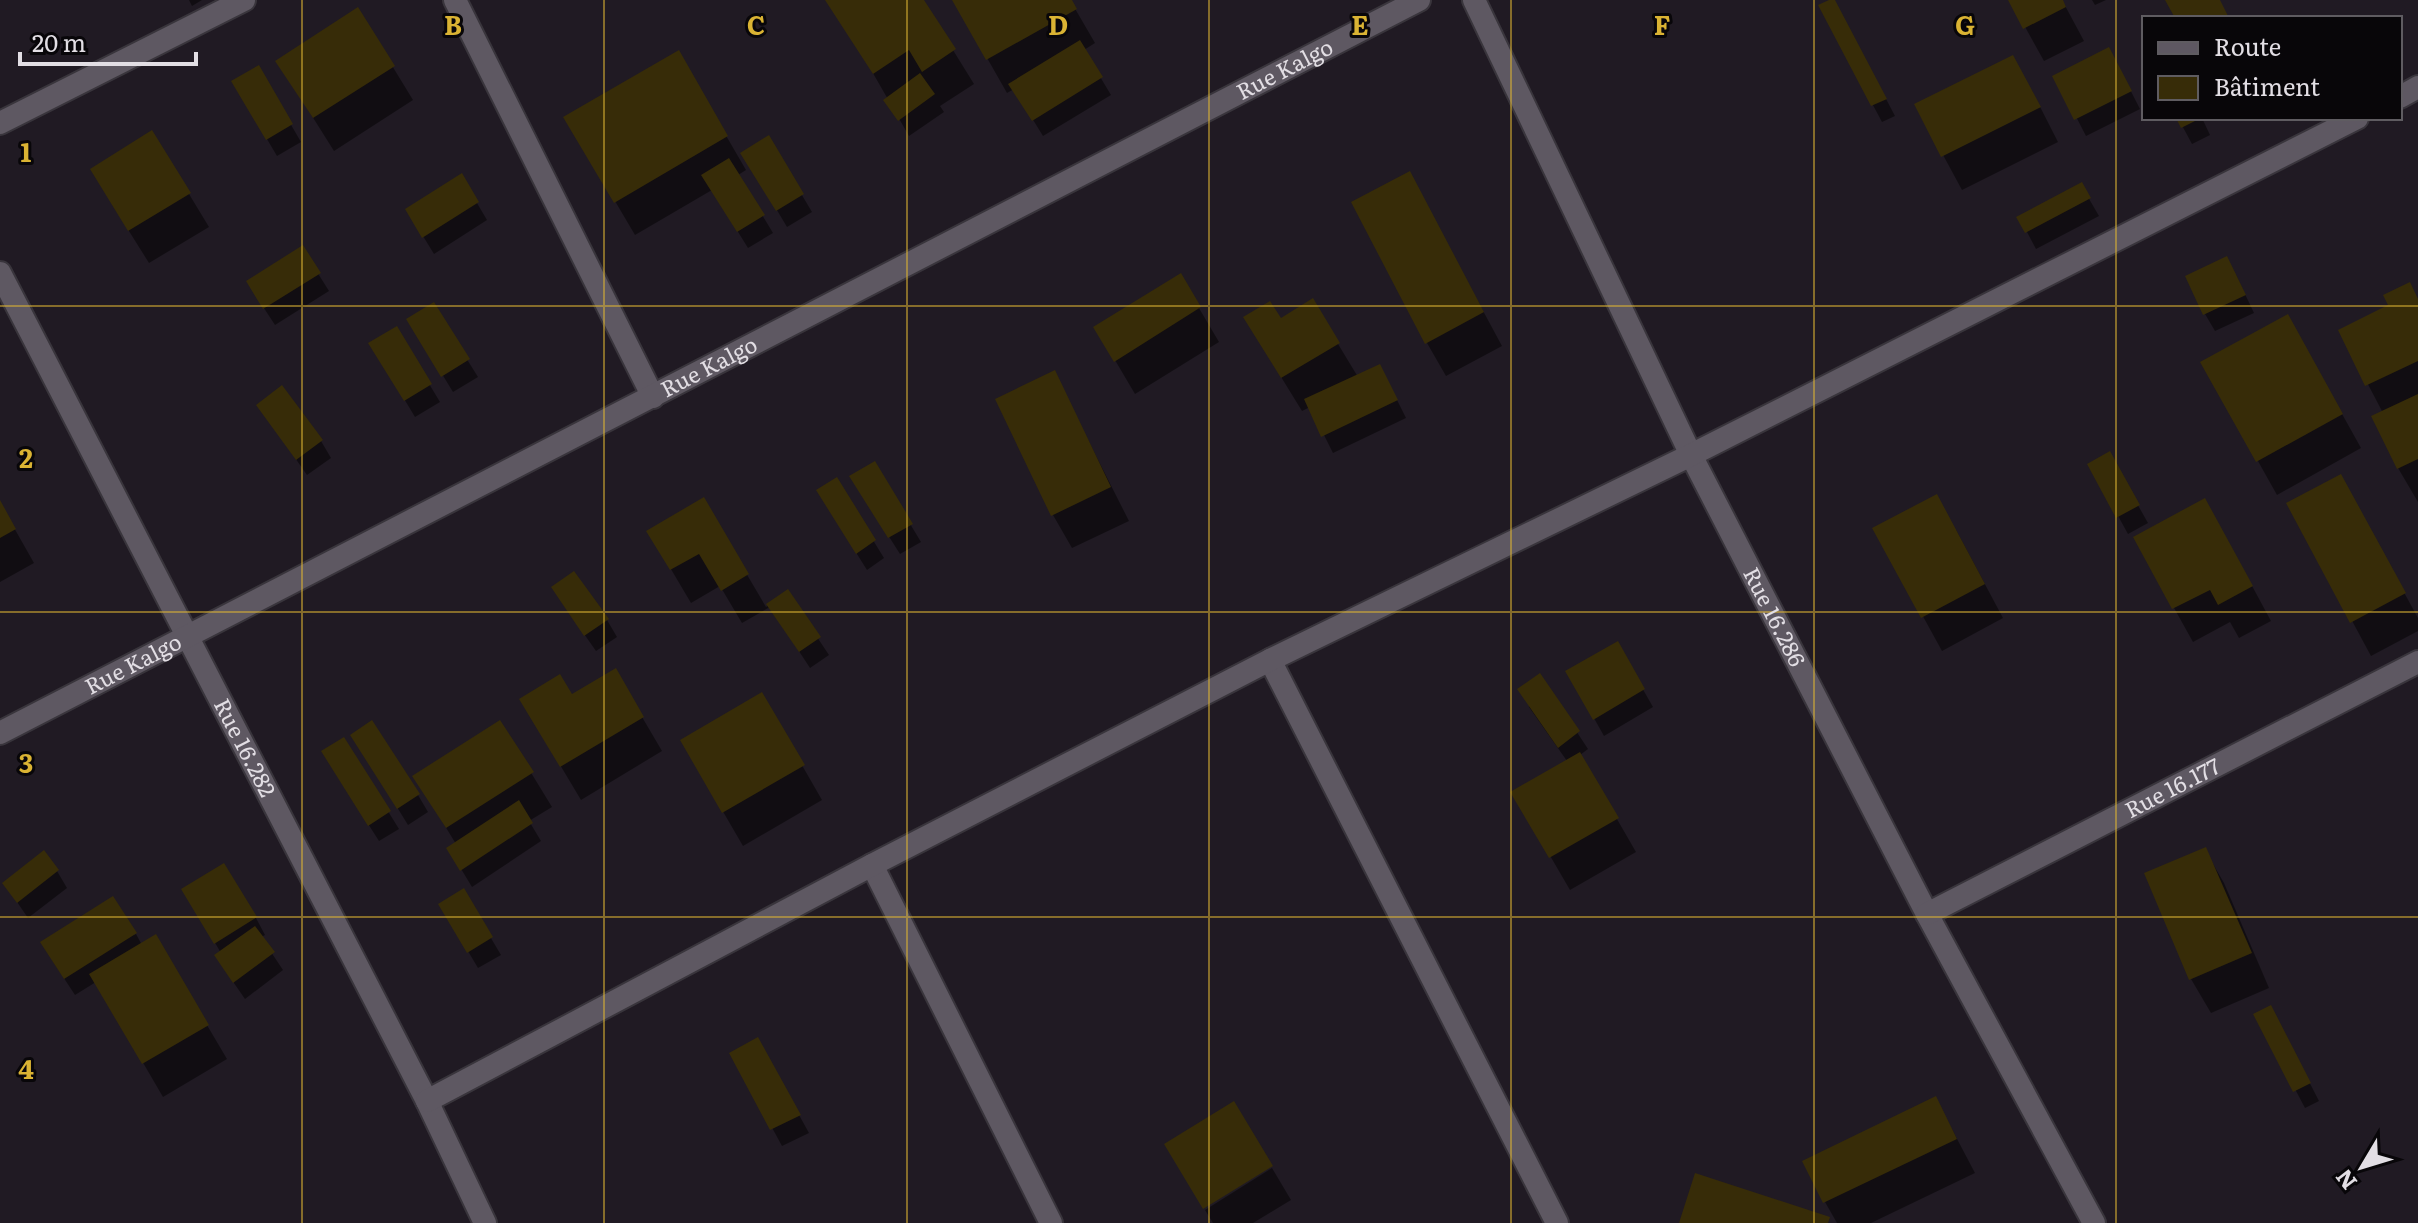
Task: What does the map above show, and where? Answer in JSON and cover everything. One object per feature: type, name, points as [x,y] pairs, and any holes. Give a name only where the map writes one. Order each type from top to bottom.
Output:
[{"type":"street","points":[[0,123],[244,0]]},
{"type":"street","points":[[455,0],[653,397]]},
{"type":"street","name":"Rue Kalgo","points":[[0,733],[187,640],[1419,0]]},
{"type":"street","name":"Rue 16.286","points":[[1474,0],[1691,455],[1927,914],[2094,1223]]},
{"type":"street","points":[[427,1101],[872,865],[1270,660],[1691,455],[2353,120]]},
{"type":"street","name":"Rue 16.282","points":[[0,273],[427,1101],[485,1223]]},
{"type":"street","points":[[1270,660],[1557,1223]]},
{"type":"street","name":"Rue 16.177","points":[[1927,914],[2416,667]]},
{"type":"street","points":[[872,865],[1051,1223]]},
{"type":"building","points":[[825,0],[924,0],[956,49],[922,72],[909,50],[873,74]]},
{"type":"building","points":[[952,0],[1072,0],[1077,9],[986,60]]},
{"type":"building","points":[[1835,0],[1887,99],[1871,106],[1818,5]]},
{"type":"building","points":[[2008,0],[2063,0],[2066,7],[2023,29]]},
{"type":"building","points":[[2165,0],[2220,0],[2228,16],[2174,16]]},
{"type":"building","points":[[358,7],[395,66],[313,118],[275,61]]},
{"type":"building","points":[[1080,40],[1103,77],[1032,121],[1008,84]]},
{"type":"building","points":[[2109,47],[2132,91],[2074,120],[2052,76]]},
{"type":"building","points":[[679,50],[728,136],[614,203],[563,117]]},
{"type":"building","points":[[2013,55],[2041,107],[1941,157],[1914,104]]},
{"type":"building","points":[[259,65],[293,124],[266,140],[231,81]]},
{"type":"building","points":[[920,73],[935,94],[898,121],[883,100]]},
{"type":"building","points":[[2177,120],[2197,120],[2181,128]]},
{"type":"building","points":[[152,130],[191,193],[128,231],[90,169]]},
{"type":"building","points":[[769,135],[804,194],[776,211],[740,153]]},
{"type":"building","points":[[729,158],[765,215],[737,232],[701,175]]},
{"type":"building","points":[[1410,171],[1484,312],[1425,344],[1351,202]]},
{"type":"building","points":[[462,173],[479,202],[422,238],[405,209]]},
{"type":"building","points":[[2082,182],[2091,198],[2025,233],[2016,217]]},
{"type":"building","points":[[303,245],[321,273],[263,309],[246,281]]},
{"type":"building","points":[[2227,256],[2246,295],[2203,315],[2185,276]]},
{"type":"building","points":[[1181,273],[1201,307],[1114,362],[1093,327]]},
{"type":"building","points":[[2410,282],[2418,299],[2418,361],[2365,386],[2338,330],[2388,305],[2383,295]]},
{"type":"building","points":[[1313,298],[1340,343],[1281,378],[1243,317],[1270,301],[1281,318]]},
{"type":"building","points":[[434,302],[470,359],[441,377],[406,319]]},
{"type":"building","points":[[2288,314],[2343,414],[2256,462],[2200,362]]},
{"type":"building","points":[[397,326],[432,384],[404,401],[368,343]]},
{"type":"building","points":[[1380,364],[1398,400],[1321,437],[1304,399]]},
{"type":"building","points":[[1055,370],[1111,487],[1051,516],[995,399]]},
{"type":"building","points":[[282,385],[323,440],[296,460],[256,405]]},
{"type":"building","points":[[2418,394],[2418,459],[2397,469],[2371,416]]},
{"type":"building","points":[[2110,451],[2140,505],[2116,518],[2087,464]]},
{"type":"building","points":[[875,461],[913,524],[888,538],[849,476]]},
{"type":"building","points":[[2341,474],[2406,593],[2350,623],[2286,503]]},
{"type":"building","points":[[837,477],[876,540],[856,554],[816,490]]},
{"type":"building","points":[[1937,494],[1985,584],[1921,618],[1872,528]]},
{"type":"building","points":[[704,497],[749,574],[721,591],[699,554],[670,570],[646,531]]},
{"type":"building","points":[[2205,498],[2253,586],[2218,605],[2210,590],[2172,609],[2133,537]]},
{"type":"building","points":[[0,500],[16,529],[0,538]]},
{"type":"building","points":[[574,571],[609,619],[584,636],[551,587]]},
{"type":"building","points":[[788,589],[821,637],[799,652],[766,604]]},
{"type":"building","points":[[1618,641],[1645,689],[1593,720],[1565,671]]},
{"type":"building","points":[[616,668],[644,717],[560,767],[519,699],[560,674],[572,694]]},
{"type":"building","points":[[1540,673],[1580,731],[1558,748],[1517,689]]},
{"type":"building","points":[[762,692],[805,765],[722,813],[680,740]]},
{"type":"building","points":[[372,720],[420,794],[397,809],[350,735]]},
{"type":"building","points":[[500,720],[534,772],[446,828],[412,776]]},
{"type":"building","points":[[344,737],[391,811],[368,826],[321,751]]},
{"type":"building","points":[[1580,752],[1619,818],[1549,858],[1510,792]]},
{"type":"building","points":[[519,800],[533,823],[460,871],[446,848]]},
{"type":"building","points":[[2206,847],[2252,953],[2189,980],[2144,873]]},
{"type":"building","points":[[44,850],[59,870],[17,903],[2,883]]},
{"type":"building","points":[[224,863],[257,917],[214,944],[181,889]]},
{"type":"building","points":[[464,888],[493,937],[467,953],[438,904]]},
{"type":"building","points":[[113,896],[137,933],[64,979],[40,942]]},
{"type":"building","points":[[255,926],[275,952],[233,983],[214,955]]},
{"type":"building","points":[[156,934],[209,1025],[142,1064],[89,974]]},
{"type":"building","points":[[2271,1005],[2311,1083],[2293,1092],[2253,1014]]},
{"type":"building","points":[[758,1037],[801,1115],[770,1130],[729,1053]]},
{"type":"building","points":[[1936,1096],[1957,1139],[1823,1203],[1802,1161]]},
{"type":"building","points":[[1234,1101],[1273,1166],[1203,1209],[1164,1144]]},
{"type":"building","points":[[1695,1173],[1830,1217],[1828,1223],[1679,1223]]}]
